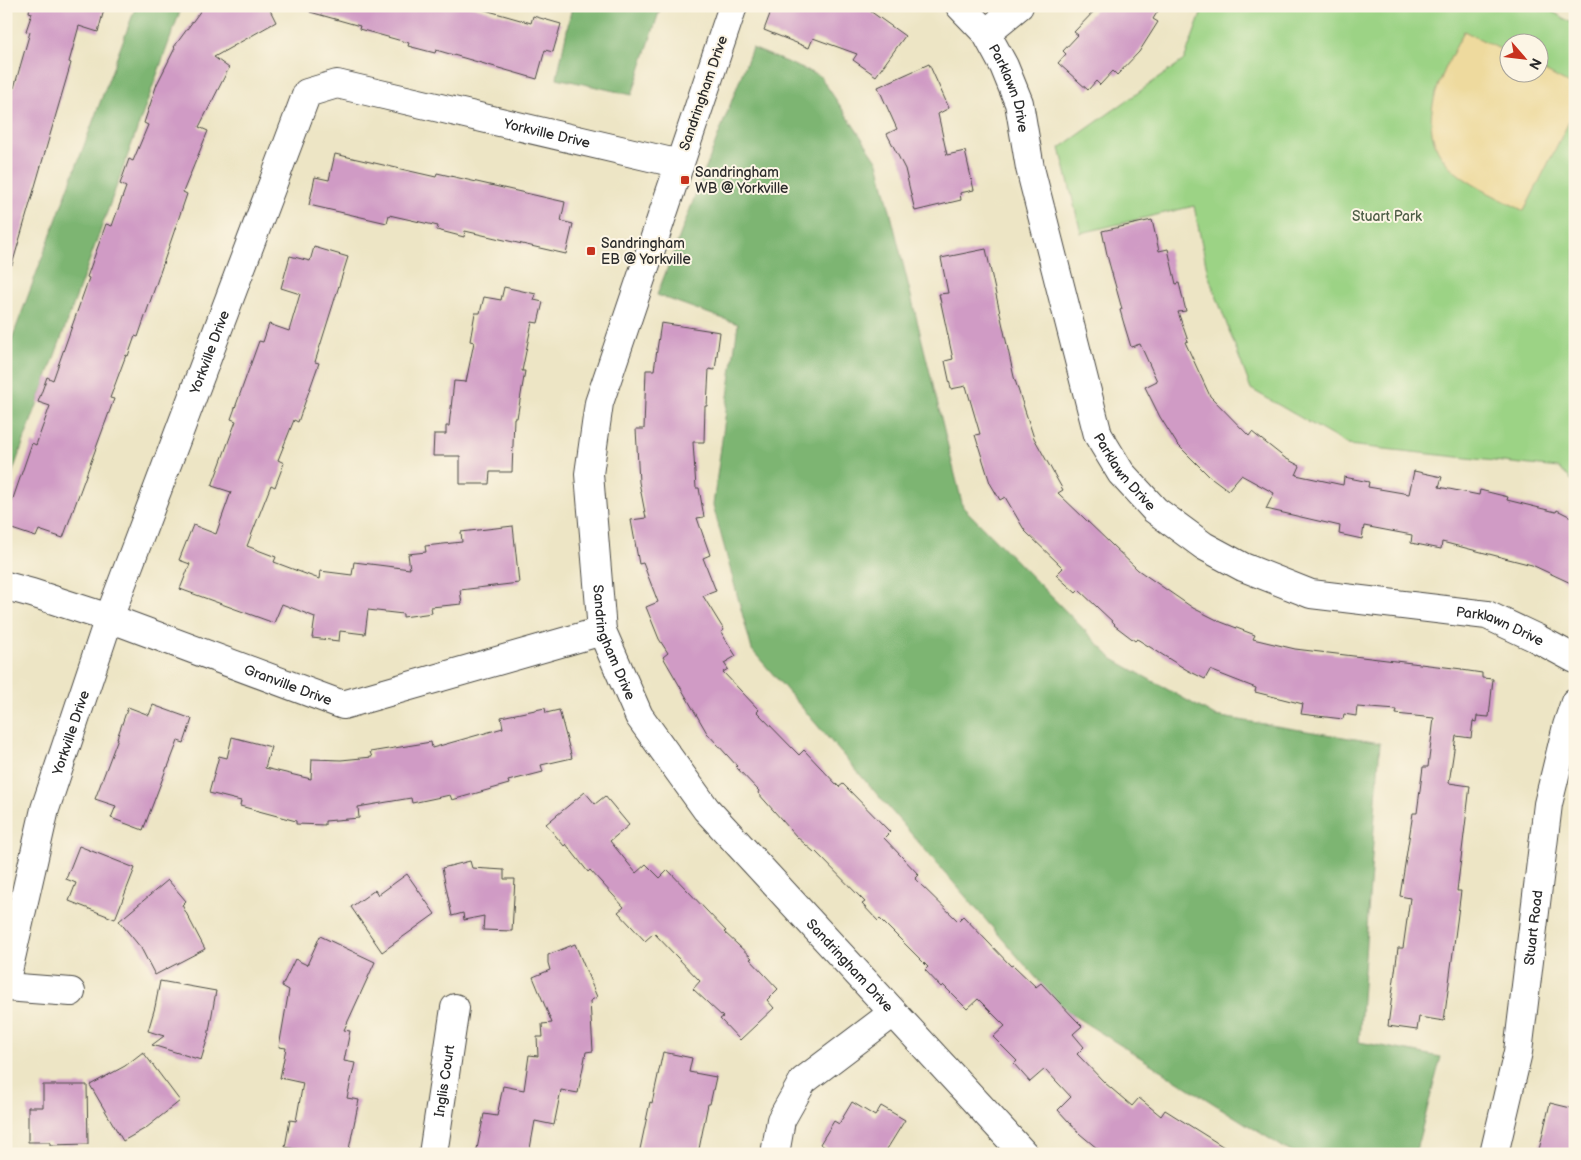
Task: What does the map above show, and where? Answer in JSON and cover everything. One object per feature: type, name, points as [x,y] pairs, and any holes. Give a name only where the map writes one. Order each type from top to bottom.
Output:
[{"type":"street","name":"Sandringham Drive","points":[[733,6],[599,403],[589,474],[602,631],[639,716],[706,809],[1024,1154]]},
{"type":"street","name":"Parklawn Drive","points":[[960,6],[986,33],[1004,66],[1019,103],[1030,168],[1098,436],[1121,473],[1155,510],[1204,546],[1243,567],[1311,594],[1487,615],[1575,659]]},
{"type":"street","points":[[986,33],[1019,6]]},
{"type":"street","name":"Yorkville Drive","points":[[6,980],[45,809],[109,618],[307,93],[337,84],[680,164]]},
{"type":"street","name":"Granville Drive","points":[[6,586],[109,618],[343,705],[602,631]]},
{"type":"street","name":"Stuart Road","points":[[1494,1154],[1518,1052],[1548,804],[1567,726],[1575,702]]},
{"type":"street","points":[[6,987],[71,992]]},
{"type":"street","name":"Inglis Court","points":[[433,1154],[455,1008]]},
{"type":"street","points":[[775,1154],[781,1120],[803,1081],[893,1012]]},
{"type":"green space","points":[[136,6],[182,6],[6,490],[6,355]]},
{"type":"green space","points":[[572,6],[661,6],[632,95],[557,78]]},
{"type":"green space","name":"Stuart Park","points":[[1204,6],[1543,6],[1575,25],[1575,483],[1558,468],[1348,445],[1251,389],[1208,274],[1194,206],[1081,233],[1060,148],[1184,60]]},
{"type":"green space","points":[[752,48],[820,76],[878,162],[963,507],[1113,659],[1215,716],[1380,743],[1359,1042],[1441,1057],[1415,1154],[1294,1154],[1063,1009],[752,650],[713,505],[738,324],[657,295]]},
{"type":"sand","points":[[1464,31],[1498,48],[1498,82],[1548,82],[1548,73],[1569,84],[1575,110],[1524,211],[1465,179],[1442,157],[1434,140],[1431,122],[1438,85]]},
{"type":"building","points":[[30,6],[105,6],[98,32],[79,26],[69,62],[71,63],[12,265],[6,265],[6,86],[14,88],[30,32],[26,31],[32,13],[29,12]]},
{"type":"building","points":[[204,6],[268,6],[276,22],[214,57],[229,68],[199,127],[208,131],[183,192],[187,194],[138,337],[135,336],[128,356],[126,355],[110,398],[114,399],[63,538],[39,530],[36,537],[6,527],[6,519],[32,443],[36,445],[50,406],[38,402],[47,377],[53,380],[106,224],[112,226],[126,187],[120,184],[129,159],[133,161],[148,125],[144,123],[157,84],[174,47]]},
{"type":"building","points":[[311,6],[471,6],[531,23],[533,16],[561,24],[553,52],[545,50],[537,79],[436,50],[435,53],[408,46],[409,43],[359,29],[360,26],[310,12]]},
{"type":"building","points":[[773,6],[863,6],[905,36],[876,76],[853,60],[857,54],[813,38],[809,48],[764,30]]},
{"type":"building","points":[[1099,6],[1161,6],[1153,19],[1158,22],[1139,52],[1117,75],[1113,71],[1100,85],[1096,81],[1088,90],[1058,63],[1066,54],[1063,51],[1078,35],[1074,32]]},
{"type":"building","points":[[929,64],[949,108],[938,114],[947,155],[965,151],[974,190],[960,193],[961,200],[915,211],[905,169],[887,134],[897,129],[878,87]]},
{"type":"building","points":[[335,154],[436,177],[437,173],[565,202],[561,221],[573,224],[566,254],[465,231],[464,237],[437,230],[438,226],[389,215],[387,223],[309,205],[315,177],[329,180]]},
{"type":"building","points":[[1152,220],[1159,251],[1168,249],[1176,284],[1179,283],[1186,311],[1178,312],[1188,341],[1185,342],[1210,396],[1249,436],[1252,432],[1285,458],[1300,466],[1296,475],[1343,485],[1344,477],[1369,482],[1368,487],[1409,494],[1414,471],[1442,477],[1439,487],[1479,495],[1480,490],[1508,497],[1507,500],[1556,512],[1557,510],[1575,519],[1575,585],[1532,565],[1442,542],[1441,549],[1411,543],[1412,535],[1364,526],[1362,539],[1339,534],[1340,526],[1266,509],[1274,493],[1241,475],[1228,490],[1208,475],[1177,444],[1160,417],[1145,387],[1157,381],[1140,344],[1131,347],[1108,259],[1102,231]]},
{"type":"building","points":[[314,247],[348,257],[315,362],[319,363],[298,422],[294,420],[278,460],[284,463],[275,487],[271,485],[247,546],[276,557],[274,562],[319,579],[320,571],[352,575],[354,562],[410,569],[408,554],[426,552],[425,546],[462,542],[461,532],[513,526],[519,583],[460,590],[462,604],[431,607],[432,613],[403,617],[403,614],[368,610],[365,634],[340,631],[339,641],[312,638],[315,617],[282,604],[274,623],[180,589],[190,564],[179,560],[193,525],[216,534],[231,492],[212,486],[236,421],[231,419],[259,341],[263,342],[269,324],[289,331],[300,294],[281,288],[290,256],[310,261]]},
{"type":"building","points":[[986,249],[1014,377],[1034,438],[1063,490],[1058,493],[1138,570],[1193,608],[1221,622],[1255,635],[1253,639],[1295,649],[1462,669],[1482,673],[1482,678],[1493,679],[1489,717],[1477,716],[1476,722],[1473,721],[1471,738],[1456,736],[1449,783],[1470,786],[1457,891],[1461,891],[1444,1021],[1419,1017],[1417,1030],[1388,1026],[1398,948],[1403,948],[1410,898],[1400,896],[1413,813],[1417,813],[1423,767],[1428,767],[1434,718],[1396,714],[1397,710],[1357,707],[1356,716],[1344,714],[1343,719],[1301,714],[1303,704],[1255,692],[1256,688],[1210,670],[1205,679],[1137,639],[1135,641],[1114,625],[1079,590],[1076,593],[1056,575],[1063,568],[1025,531],[1005,497],[1000,500],[990,483],[975,435],[980,434],[966,386],[951,389],[945,361],[953,359],[939,294],[948,293],[941,258]]},
{"type":"building","points":[[504,287],[536,294],[534,300],[543,302],[538,323],[532,322],[522,371],[525,371],[517,418],[514,418],[512,472],[490,472],[489,484],[460,484],[460,456],[433,456],[434,434],[446,434],[446,426],[449,426],[454,381],[466,382],[474,342],[470,341],[475,313],[480,313],[484,297],[501,300]]},
{"type":"building","points":[[661,323],[720,332],[715,370],[709,369],[704,442],[693,442],[696,488],[699,488],[704,517],[697,518],[710,555],[703,558],[716,591],[703,596],[724,630],[721,632],[736,656],[724,663],[728,669],[723,672],[759,710],[757,712],[799,755],[804,750],[839,787],[843,784],[890,832],[884,838],[919,875],[915,879],[958,921],[963,916],[1011,966],[1013,965],[1036,987],[1041,983],[1082,1026],[1073,1034],[1084,1047],[1077,1054],[1105,1083],[1132,1106],[1139,1098],[1161,1116],[1165,1110],[1235,1154],[1104,1154],[1080,1134],[1058,1110],[1071,1097],[1045,1069],[1030,1082],[1014,1064],[1017,1061],[993,1037],[1005,1026],[978,999],[967,1009],[943,985],[941,987],[925,970],[928,967],[880,919],[878,921],[862,904],[865,902],[815,851],[797,837],[707,733],[663,657],[668,653],[659,639],[646,607],[658,602],[643,563],[639,564],[631,520],[646,518],[639,482],[636,429],[644,429],[646,370],[654,370]]},
{"type":"building","points":[[153,705],[192,719],[184,743],[178,741],[143,830],[111,818],[116,806],[95,799],[128,707],[149,715]]},
{"type":"building","points":[[545,708],[546,713],[559,710],[572,758],[541,765],[543,772],[508,781],[509,784],[452,800],[450,795],[412,803],[411,798],[358,807],[359,818],[325,821],[325,825],[296,824],[296,821],[240,806],[241,801],[209,793],[219,756],[227,758],[232,737],[271,747],[265,768],[311,779],[312,759],[341,760],[372,757],[370,752],[431,742],[432,748],[503,728],[501,717]]},
{"type":"building","points":[[585,792],[595,804],[605,796],[629,825],[610,841],[636,873],[646,864],[660,878],[668,870],[726,931],[724,932],[752,958],[750,959],[778,989],[767,1000],[774,1008],[740,1040],[720,1019],[723,1017],[693,989],[700,981],[654,933],[645,941],[618,912],[624,907],[590,870],[588,872],[566,844],[564,846],[546,824]]},
{"type":"building","points":[[79,846],[135,868],[115,919],[69,901],[76,883],[66,879]]},
{"type":"building","points":[[470,861],[472,868],[504,870],[504,879],[515,879],[512,931],[483,930],[484,916],[464,920],[463,913],[452,916],[442,868]]},
{"type":"building","points":[[407,874],[435,914],[382,952],[351,907],[375,890],[378,895]]},
{"type":"building","points":[[168,880],[186,901],[182,905],[205,949],[155,975],[141,948],[119,921]]},
{"type":"building","points":[[320,936],[375,962],[344,1030],[350,1031],[344,1061],[355,1063],[347,1098],[359,1100],[348,1154],[322,1154],[285,1147],[290,1120],[296,1121],[303,1083],[280,1078],[286,1048],[279,1047],[289,990],[282,986],[295,959],[307,965]]},
{"type":"building","points":[[575,944],[597,997],[590,1001],[593,1051],[586,1052],[578,1093],[561,1090],[554,1125],[535,1121],[529,1154],[476,1154],[484,1114],[497,1116],[503,1086],[524,1090],[529,1055],[538,1056],[537,1037],[543,1037],[542,1024],[552,1023],[533,977],[550,970],[548,955]]},
{"type":"building","points":[[160,981],[216,991],[208,1037],[201,1060],[152,1045],[164,1036],[148,1031]]},
{"type":"building","points":[[143,1052],[180,1101],[146,1128],[123,1141],[90,1085],[125,1066]]},
{"type":"building","points":[[663,1052],[692,1058],[689,1072],[716,1077],[710,1104],[708,1104],[698,1154],[672,1150],[671,1154],[639,1154]]},
{"type":"building","points":[[43,1085],[87,1085],[88,1144],[50,1145],[50,1142],[28,1142],[28,1107],[43,1107]]},
{"type":"building","points":[[852,1102],[875,1116],[881,1106],[905,1120],[884,1154],[836,1154],[820,1144],[834,1121],[839,1124]]},
{"type":"building","points":[[1550,1103],[1575,1109],[1575,1154],[1538,1154]]},
{"type":"place","name":"Sandringham WB @ Yorkville","points":[[685,180]]},
{"type":"place","name":"Sandringham EB @ Yorkville","points":[[591,251]]}]
